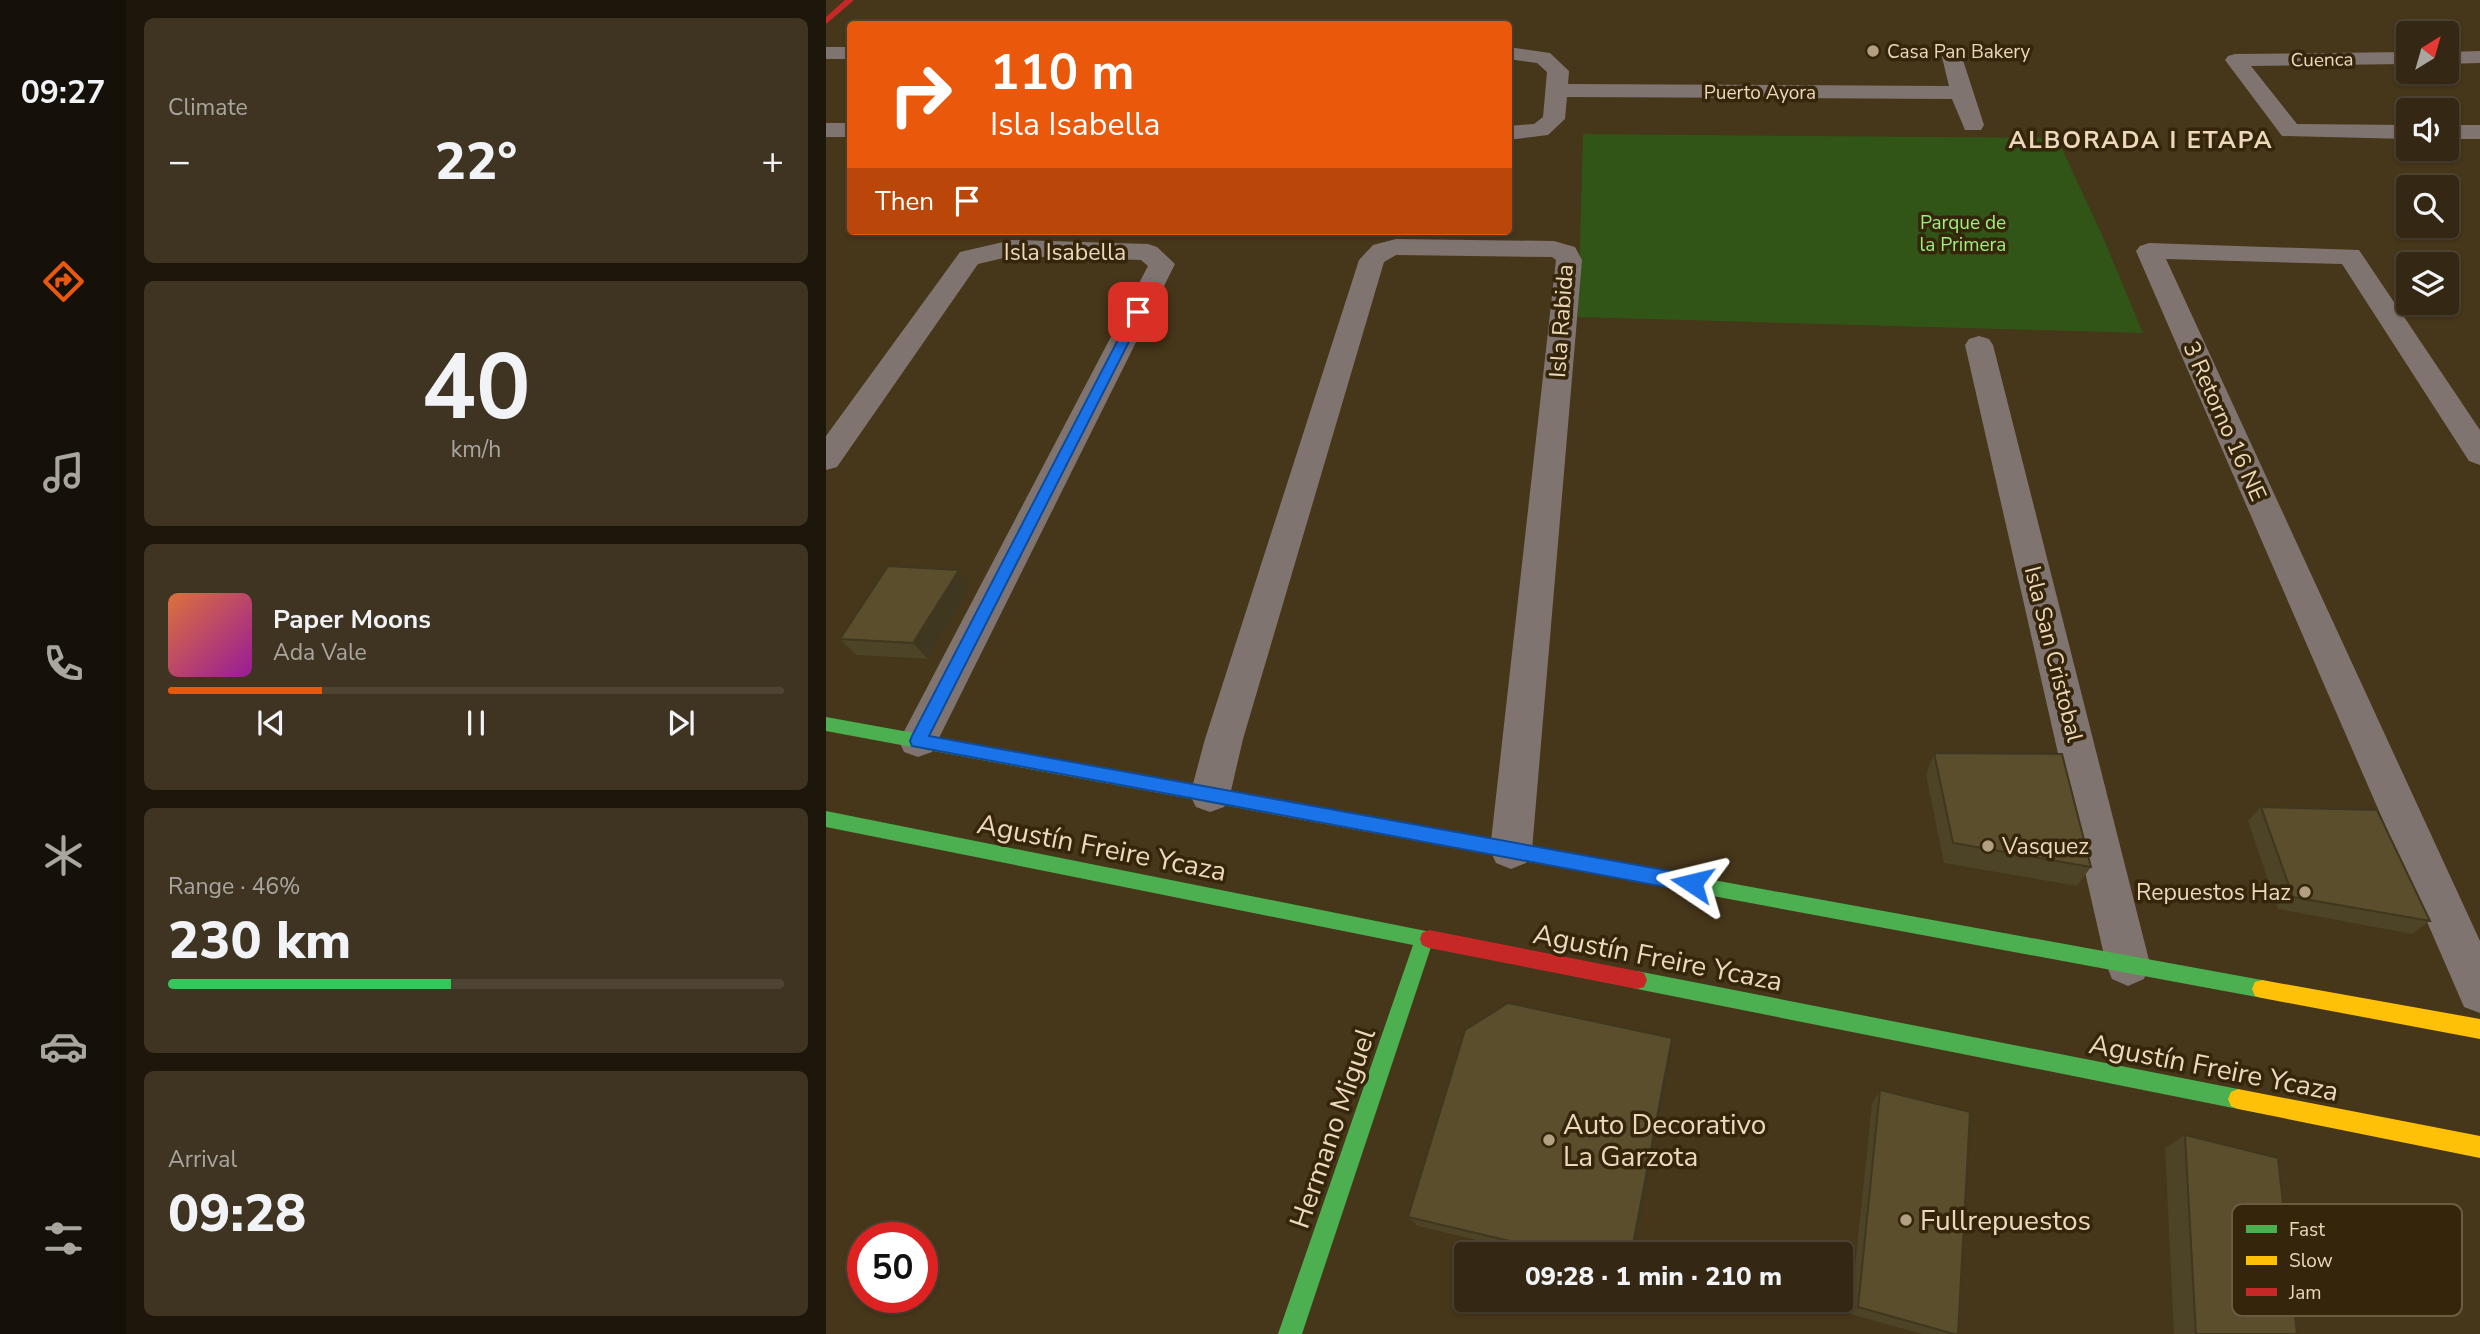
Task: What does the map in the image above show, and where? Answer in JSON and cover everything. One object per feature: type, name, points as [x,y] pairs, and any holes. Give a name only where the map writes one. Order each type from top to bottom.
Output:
[{"type":"main road","points":[[826,21],[850,0]]},
{"type":"main road","points":[[826,724],[2480,1028]]},
{"type":"main road","name":"Agustín Freire Ycaza","points":[[826,820],[2480,1147]]},
{"type":"main road","name":"Hermano Miguel","points":[[1290,1334],[1424,938]]},
{"type":"street","points":[[826,53],[847,53]]},
{"type":"street","points":[[1512,53],[1543,57],[1558,71],[1559,90],[1554,119],[1540,130],[1512,133]]},
{"type":"street","points":[[1952,57],[1973,125]]},
{"type":"street","points":[[2459,58],[2480,57]]},
{"type":"street","name":"Cuenca","points":[[2396,58],[2235,60],[2290,131],[2396,132]]},
{"type":"street","name":"Puerto Ayora","points":[[1559,90],[1961,93]]},
{"type":"street","points":[[826,130],[847,130]]},
{"type":"street","points":[[2459,132],[2480,132]]},
{"type":"street","name":"Isla Rabida","points":[[1210,794],[1228,726],[1372,260],[1382,250],[1396,247],[1554,249],[1566,253],[1569,260],[1511,850]]},
{"type":"street","name":"Isla Isabella","points":[[826,459],[969,258],[1012,248],[1148,252],[1162,264],[918,741]]},
{"type":"street","name":"3 Retorno 16 NE","points":[[2480,454],[2350,256],[2149,251],[2480,991]]},
{"type":"street","name":"Isla San Cristobal","points":[[1979,345],[2128,964]]},
{"type":"green space","name":"Parque de la Primera","points":[[1583,134],[2057,138],[2143,333],[1578,317]]},
{"type":"building","points":[[888,566],[959,570],[913,643],[840,639]]},
{"type":"building","points":[[1934,753],[2062,754],[2091,867],[1953,843]]},
{"type":"building","points":[[2261,807],[2377,810],[2430,921],[2293,897]]},
{"type":"building","name":"Auto Decorativo La Garzota","points":[[1508,1003],[1672,1038],[1633,1242],[1515,1242],[1408,1217],[1465,1030]]},
{"type":"building","name":"Fullrepuestos","points":[[1880,1090],[1970,1112],[1958,1334],[1858,1307]]},
{"type":"building","points":[[2185,1135],[2278,1158],[2283,1204],[2232,1204],[2232,1316],[2295,1316],[2297,1334],[2196,1334]]},
{"type":"traffic: fast","points":[[826,724],[1250,802]]},
{"type":"traffic: fast","points":[[826,819],[1429,939]]},
{"type":"traffic: fast","points":[[1675,881],[2262,989]]},
{"type":"traffic: fast","points":[[1290,1334],[1425,938]]},
{"type":"traffic: fast","points":[[1637,980],[2238,1099]]},
{"type":"traffic: slow","points":[[1250,802],[1675,881]]},
{"type":"traffic: slow","points":[[2262,989],[2480,1029]]},
{"type":"traffic: slow","points":[[2238,1099],[2480,1147]]},
{"type":"traffic: jam","points":[[826,21],[850,0]]},
{"type":"traffic: jam","points":[[1429,939],[1637,980]]},
{"type":"place","name":"Casa Pan Bakery","points":[[1873,51]]},
{"type":"place","name":"Vasquez","points":[[1988,846]]},
{"type":"place","name":"Repuestos Haz","points":[[2305,892]]},
{"type":"place","name":"Auto Decorativo La Garzota","points":[[1549,1140]]},
{"type":"place","name":"Fullrepuestos","points":[[1906,1220]]},
{"type":"district","name":"ALBORADA I ETAPA","points":[[2141,140]]},
{"type":"route","points":[[1138,312],[918,741],[1692,883]]}]
